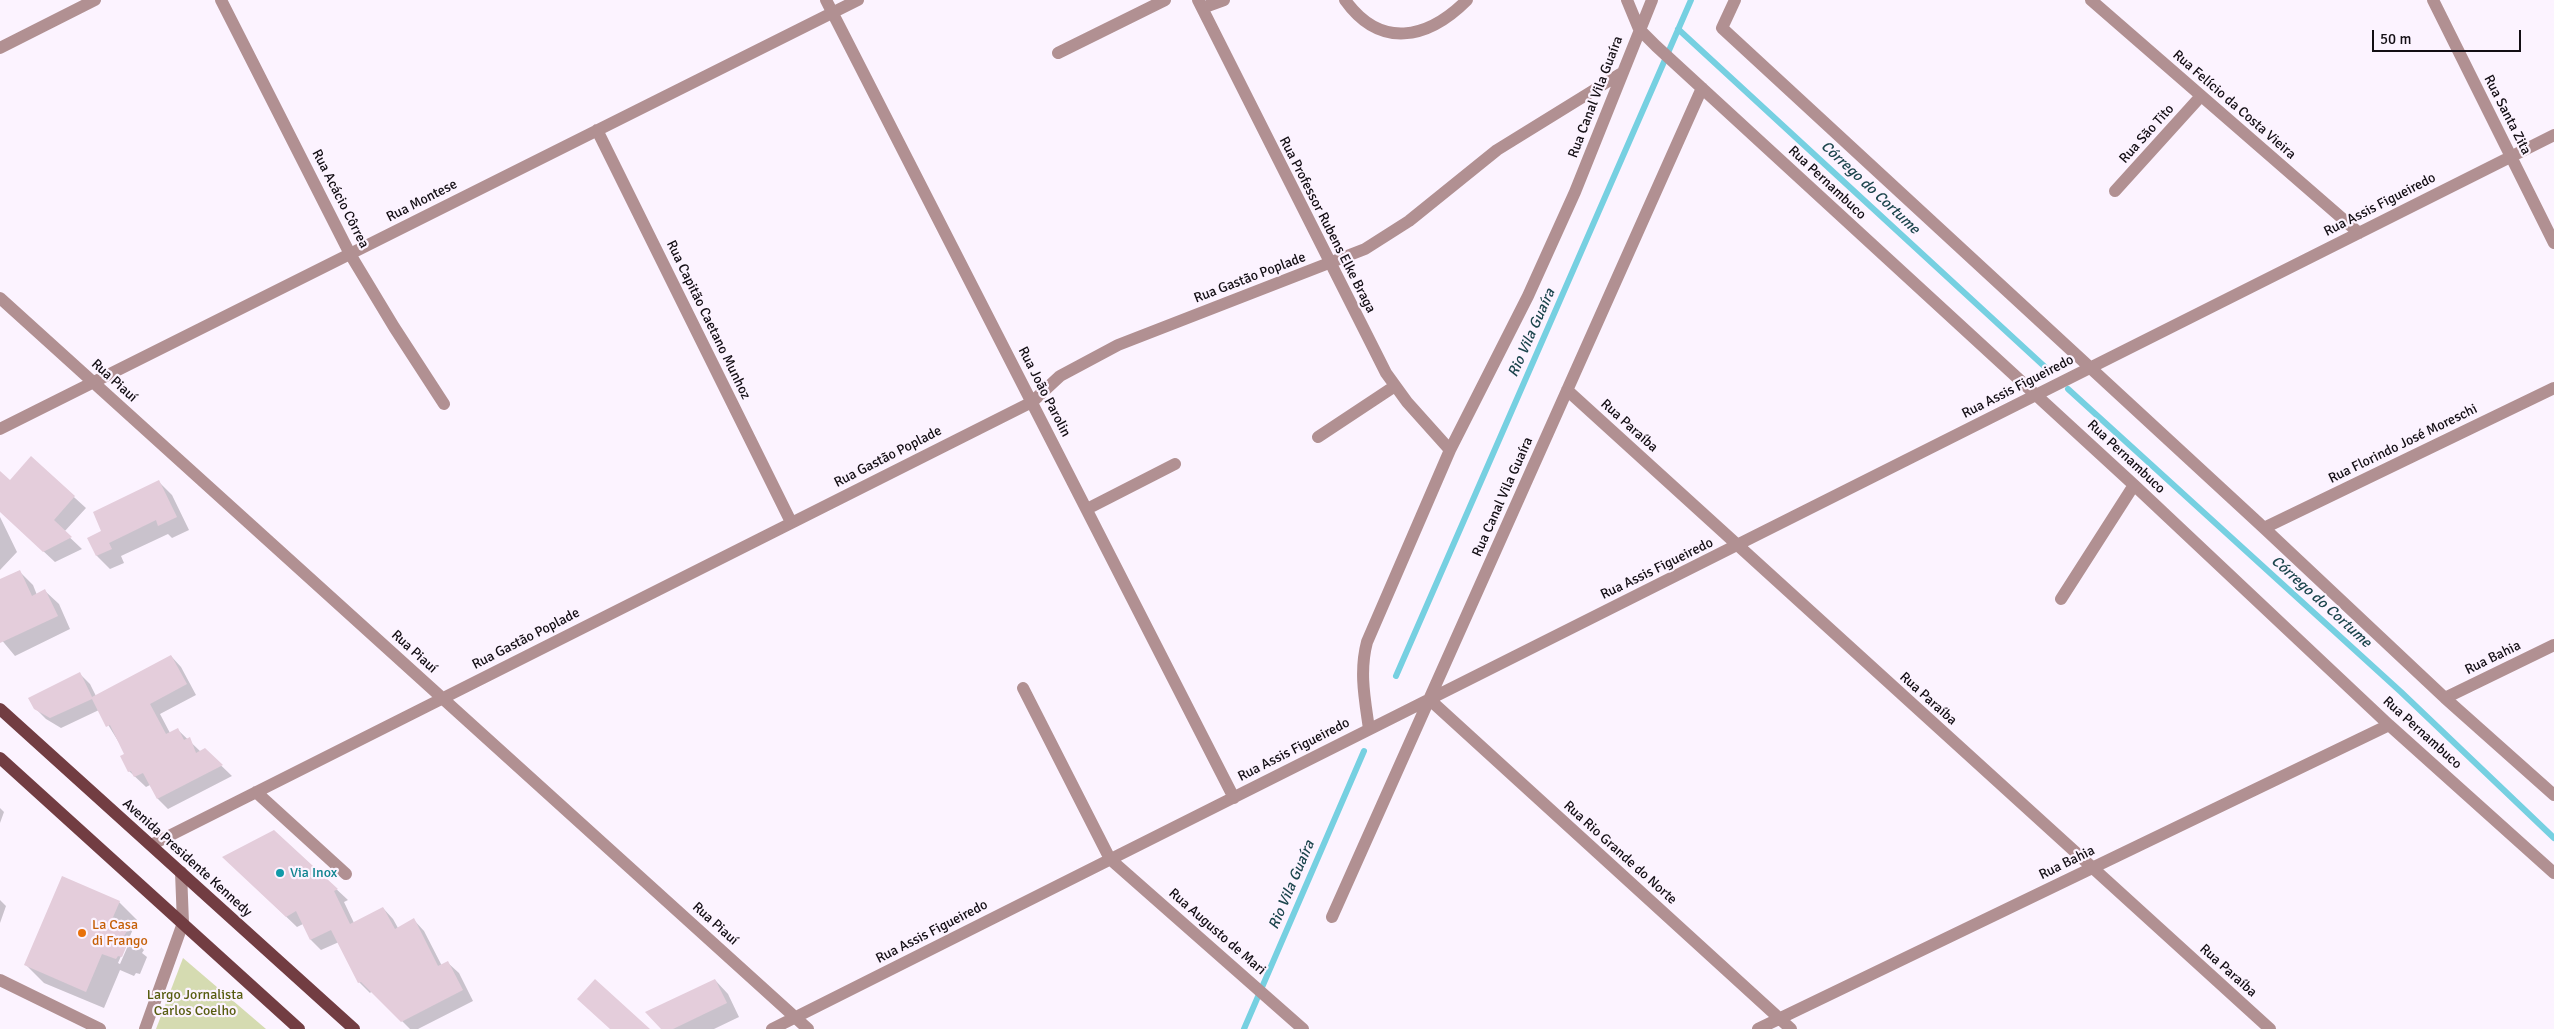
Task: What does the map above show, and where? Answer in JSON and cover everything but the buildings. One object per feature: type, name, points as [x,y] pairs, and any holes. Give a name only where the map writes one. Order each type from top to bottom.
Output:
[{"type":"main road","name":"Avenida Presidente Kennedy","points":[[0,709],[354,1029]]},
{"type":"main road","points":[[0,758],[299,1029]]},
{"type":"street","points":[[0,48],[95,0]]},
{"type":"street","name":"Rua Acácio Côrrea","points":[[221,0],[350,254],[444,404]]},
{"type":"street","name":"Rua João Parolin","points":[[826,0],[1234,798]]},
{"type":"street","name":"Rua Montese","points":[[0,429],[858,0]]},
{"type":"street","points":[[1058,52],[1165,0]]},
{"type":"street","points":[[1200,4],[1224,0]]},
{"type":"street","points":[[1345,0],[1358,17],[1371,27],[1383,32],[1400,35],[1419,30],[1440,20],[1466,0]]},
{"type":"street","points":[[1627,0],[1639,29]]},
{"type":"street","name":"Rua Canal Vila Guaíra","points":[[1369,729],[1362,679],[1362,660],[1367,642],[1450,450],[1547,252],[1588,159],[1620,74],[1652,0]]},
{"type":"street","points":[[1735,0],[1722,28],[2264,528],[2444,698],[2548,782],[2554,795]]},
{"type":"street","name":"Rua Felício da Costa Vieira","points":[[2091,0],[2359,233]]},
{"type":"street","name":"Rua Santa Zita","points":[[2433,0],[2554,243]]},
{"type":"street","name":"Rua Professor Rubens Elke Braga","points":[[1200,4],[1377,358],[1395,386],[1450,450]]},
{"type":"street","name":"Rua Pernambuco","points":[[1639,29],[2134,485],[2389,725],[2554,873]]},
{"type":"street","name":"Rua Gastão Poplade","points":[[151,845],[1032,402],[1060,376],[1118,345],[1330,264],[1384,239],[1497,150],[1620,74]]},
{"type":"street","name":"Rua Canal Vila Guaíra","points":[[1332,917],[1702,88]]},
{"type":"street","name":"Rua São Tito","points":[[2115,191],[2201,96]]},
{"type":"street","name":"Rua Capitão Caetano Munhoz","points":[[597,130],[791,522]]},
{"type":"street","name":"Rua Assis Figueiredo","points":[[772,1029],[2554,135]]},
{"type":"street","name":"Rua Piauí","points":[[0,298],[808,1029]]},
{"type":"street","points":[[1318,437],[1395,386]]},
{"type":"street","name":"Rua Florindo José Moreschi","points":[[2264,528],[2554,388]]},
{"type":"street","name":"Rua Paraíba","points":[[1567,390],[2270,1029]]},
{"type":"street","points":[[1087,509],[1175,464]]},
{"type":"street","points":[[2061,599],[2134,485]]},
{"type":"street","name":"Rua Bahia","points":[[2444,698],[2554,645]]},
{"type":"street","points":[[1023,688],[1110,859]]},
{"type":"street","name":"Rua Rio Grande do Norte","points":[[1429,699],[1791,1029]]},
{"type":"street","name":"Rua Bahia","points":[[1758,1029],[2389,725]]},
{"type":"street","points":[[256,792],[346,874]]},
{"type":"street","name":"Rua Augusto de Mari","points":[[1110,859],[1303,1029]]},
{"type":"street","points":[[145,1029],[183,923],[180,872]]},
{"type":"street","points":[[0,980],[100,1029]]},
{"type":"green space","name":"Largo Jornalista Carlos Coelho","points":[[183,958],[266,1029],[156,1029]]},
{"type":"waterway","name":"Rio Vila Guaíra","points":[[1396,676],[1691,0]]},
{"type":"waterway","name":"Córrego do Cortume","points":[[1678,29],[2045,367]]},
{"type":"waterway","name":"Córrego do Cortume","points":[[2068,389],[2401,692],[2554,838]]},
{"type":"waterway","name":"Rio Vila Guaíra","points":[[1244,1029],[1364,751]]},
{"type":"place","name":"Via Inox","points":[[280,873]]},
{"type":"place","name":"La Casa di Frango","points":[[82,933]]}]
